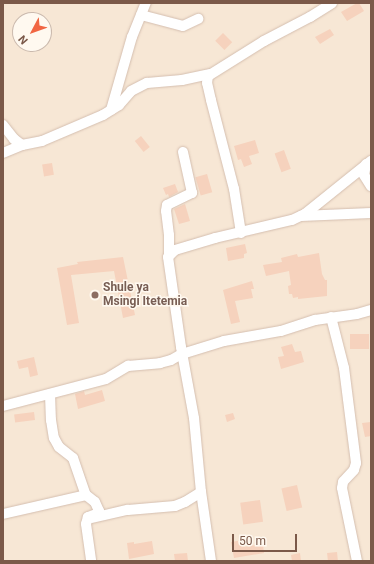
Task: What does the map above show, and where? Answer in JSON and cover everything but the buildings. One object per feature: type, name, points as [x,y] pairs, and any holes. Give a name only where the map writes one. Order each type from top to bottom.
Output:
[{"type":"street","points":[[111,110],[132,37],[146,3]]},
{"type":"street","points":[[3,153],[22,145],[42,141],[111,110],[119,105],[131,91],[147,83],[182,80],[210,74],[320,7],[332,3]]},
{"type":"street","points":[[141,15],[182,26],[198,18]]},
{"type":"street","points":[[210,74],[207,83],[220,143],[234,189],[241,233]]},
{"type":"street","points":[[3,125],[14,139],[22,145]]},
{"type":"street","points":[[183,152],[192,193],[167,205],[166,211],[169,235],[169,254],[167,260],[194,418],[201,492],[212,561]]},
{"type":"street","points":[[301,216],[369,162]]},
{"type":"street","points":[[369,162],[364,175],[371,186]]},
{"type":"street","points":[[169,254],[175,250],[214,238],[275,225],[301,216],[371,213]]},
{"type":"street","points":[[3,406],[106,379],[128,366],[152,365],[171,360],[182,354],[224,341],[281,332],[314,320],[357,314],[371,310]]},
{"type":"street","points":[[331,317],[344,368],[351,413],[356,463],[354,470],[343,482],[342,488],[357,561]]},
{"type":"street","points":[[50,394],[51,420],[54,438],[59,447],[73,458],[86,495],[95,502],[99,511],[99,513],[87,519]]},
{"type":"street","points":[[87,519],[128,510],[175,506],[186,502],[201,492]]},
{"type":"street","points":[[3,514],[86,495]]},
{"type":"street","points":[[87,519],[86,524],[91,561]]},
{"type":"shaded area","points":[[3,3],[371,3],[371,561],[3,561]]},
{"type":"place","name":"Shule ya Msingi Itetemia","points":[[95,295]]}]
